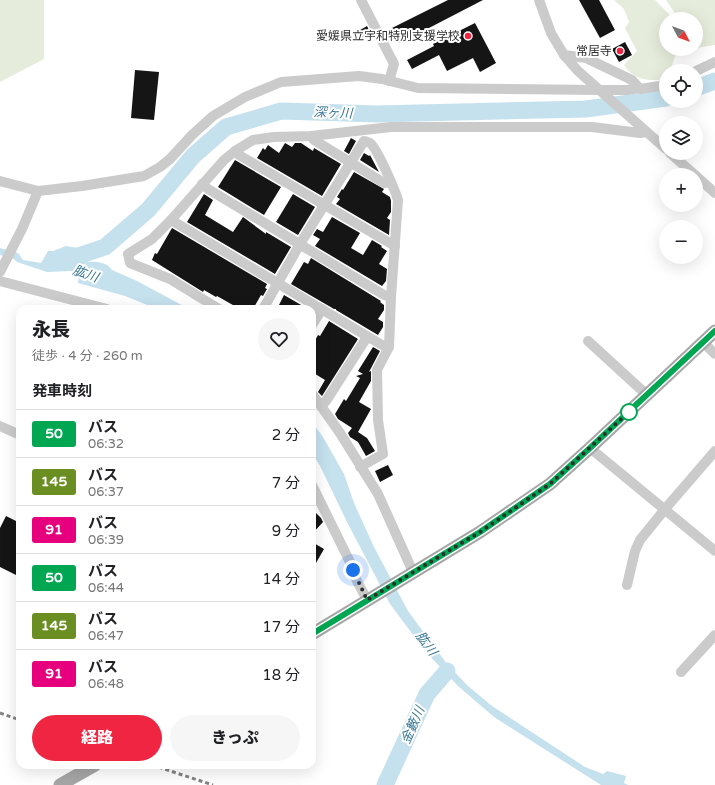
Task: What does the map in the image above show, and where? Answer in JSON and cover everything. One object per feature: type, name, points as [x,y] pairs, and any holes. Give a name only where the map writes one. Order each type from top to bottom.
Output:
[{"type":"main road","points":[[316,632],[480,532],[550,484],[715,331]]},
{"type":"main road","points":[[60,785],[88,769]]},
{"type":"street","points":[[361,0],[394,64],[389,80]]},
{"type":"street","points":[[539,0],[551,33],[564,55],[578,71],[659,143]]},
{"type":"street","points":[[564,55],[586,58],[632,80],[640,88]]},
{"type":"street","points":[[703,68],[715,62]]},
{"type":"street","points":[[0,181],[38,191],[82,186],[144,176],[160,167],[213,116],[245,97],[281,82],[359,76],[389,80],[418,88],[602,92],[659,86]]},
{"type":"street","points":[[212,305],[170,279],[130,263],[128,254],[152,239],[171,220],[224,160],[235,151],[254,140],[311,136],[391,127],[486,128],[573,126],[640,132],[643,129]]},
{"type":"street","points":[[355,131],[364,141],[371,143],[391,182],[398,200],[389,347],[377,370],[378,420],[383,454],[360,467]]},
{"type":"street","points":[[311,136],[314,140],[349,163],[384,183],[391,182]]},
{"type":"street","points":[[265,305],[300,244],[364,141]]},
{"type":"street","points":[[235,151],[239,155],[395,246]]},
{"type":"street","points":[[678,160],[688,168]]},
{"type":"street","points":[[703,182],[715,193]]},
{"type":"street","points":[[202,184],[384,295],[391,297]]},
{"type":"street","points":[[0,272],[22,229],[38,191]]},
{"type":"street","points":[[171,220],[315,305]]},
{"type":"street","points":[[0,281],[92,305]]},
{"type":"street","points":[[316,305],[367,337],[389,347]]},
{"type":"street","points":[[316,319],[322,309]]},
{"type":"street","points":[[321,406],[326,401],[367,337]]},
{"type":"street","points":[[588,341],[647,395]]},
{"type":"street","points":[[703,342],[715,354]]},
{"type":"street","points":[[316,399],[378,494],[410,574]]},
{"type":"street","points":[[0,426],[16,433]]},
{"type":"street","points":[[590,448],[715,551]]},
{"type":"street","points":[[627,585],[635,551],[640,540],[715,451]]},
{"type":"street","points":[[316,493],[349,560],[357,581],[369,599]]},
{"type":"street","points":[[681,672],[715,635]]},
{"type":"green space","points":[[0,0],[44,0],[44,59],[0,82]]},
{"type":"green space","points":[[614,0],[655,0],[667,12],[659,12],[659,56],[675,56],[672,64],[659,64],[659,80],[639,78],[630,72],[624,65],[637,51],[625,28],[629,22],[624,9]]},
{"type":"green space","points":[[666,0],[715,0],[715,45],[703,47],[703,12],[674,12]]},
{"type":"water","name":"肱川","points":[[66,246],[78,248],[91,259],[87,262],[98,262],[107,265],[112,270],[137,281],[182,305],[147,305],[125,296],[78,283],[79,275],[71,271],[47,272],[0,255],[0,248],[18,253],[23,260],[41,263],[48,251],[53,251]]},
{"type":"water","name":"肱川","points":[[316,427],[344,474],[354,503],[374,547],[408,611],[447,664],[468,686],[492,706],[585,767],[603,774],[607,771],[626,776],[624,783],[628,785],[601,785],[494,717],[458,686],[425,651],[390,604],[348,524],[316,460]]},
{"type":"building","points":[[448,0],[483,0],[400,43],[392,28]]},
{"type":"building","points":[[579,0],[599,0],[615,30],[600,38]]},
{"type":"building","points":[[475,23],[496,63],[480,72],[473,58],[447,71],[439,55],[412,69],[407,60],[434,46],[433,44]]},
{"type":"building","points":[[367,26],[371,34],[359,40],[355,33]]},
{"type":"building","points":[[625,42],[632,55],[619,62],[612,49]]},
{"type":"building","points":[[135,70],[159,72],[154,120],[131,118]]},
{"type":"building","points":[[351,138],[356,141],[349,154],[344,151]]},
{"type":"building","points":[[285,143],[292,147],[295,143],[301,143],[313,151],[314,148],[341,164],[322,196],[257,158],[263,148],[265,150],[268,145],[279,153]]},
{"type":"building","points":[[364,153],[369,156],[370,155],[379,172],[360,160]]},
{"type":"building","points":[[235,160],[281,187],[264,215],[218,187]]},
{"type":"building","points":[[354,172],[384,189],[382,192],[390,197],[391,212],[387,218],[390,220],[389,235],[336,204],[340,199],[337,197]]},
{"type":"building","points":[[204,194],[213,200],[205,215],[233,232],[243,217],[266,234],[266,232],[291,247],[275,274],[187,222]]},
{"type":"building","points":[[293,194],[315,207],[298,235],[276,222]]},
{"type":"building","points":[[332,217],[360,233],[351,248],[363,255],[372,240],[387,251],[379,264],[387,269],[386,281],[382,286],[315,246],[320,239],[313,235],[317,229],[323,232]]},
{"type":"building","points":[[172,228],[267,284],[265,288],[267,289],[263,296],[261,295],[255,305],[233,305],[204,290],[203,292],[152,260],[155,253],[157,254]]},
{"type":"building","points":[[311,258],[381,301],[380,302],[384,305],[384,310],[378,319],[383,322],[383,327],[378,335],[291,284],[304,262],[308,264]]},
{"type":"building","points":[[284,295],[301,305],[279,305]]},
{"type":"building","points":[[329,321],[358,339],[322,396],[318,392],[325,380],[316,374],[316,339],[318,335],[320,336]]},
{"type":"building","points":[[373,347],[380,351],[369,372],[371,371],[371,381],[359,402],[371,409],[358,432],[367,438],[375,451],[366,456],[358,442],[350,437],[348,433],[352,428],[338,419],[335,414],[344,399],[346,401],[360,378],[356,376],[363,374],[358,371]]},
{"type":"building","points":[[388,465],[393,475],[380,482],[375,471]]},
{"type":"building","points":[[316,513],[321,518],[323,522],[316,530]]},
{"type":"building","points":[[6,516],[16,521],[16,575],[0,567],[0,528]]},
{"type":"building","points":[[316,544],[324,549],[316,563]]},
{"type":"waterway","name":"深ヶ川","points":[[703,85],[715,81]]},
{"type":"waterway","name":"深ヶ川","points":[[63,261],[105,247],[148,210],[193,156],[226,127],[281,111],[377,114],[586,109],[659,99]]},
{"type":"waterway","name":"金籔川","points":[[385,785],[427,694],[447,671]]},
{"type":"railway","points":[[0,713],[16,719]]},
{"type":"railway","points":[[164,769],[213,785]]},
{"type":"bus line","name":"50","points":[[316,632],[480,532],[550,484],[715,331]]},
{"type":"place","name":"愛媛県立宇和特別支援学校","points":[[468,36]]},
{"type":"place","name":"常居寺","points":[[620,51]]},
{"type":"route","points":[[353,570],[367,600],[480,532],[550,484],[629,412]]}]
